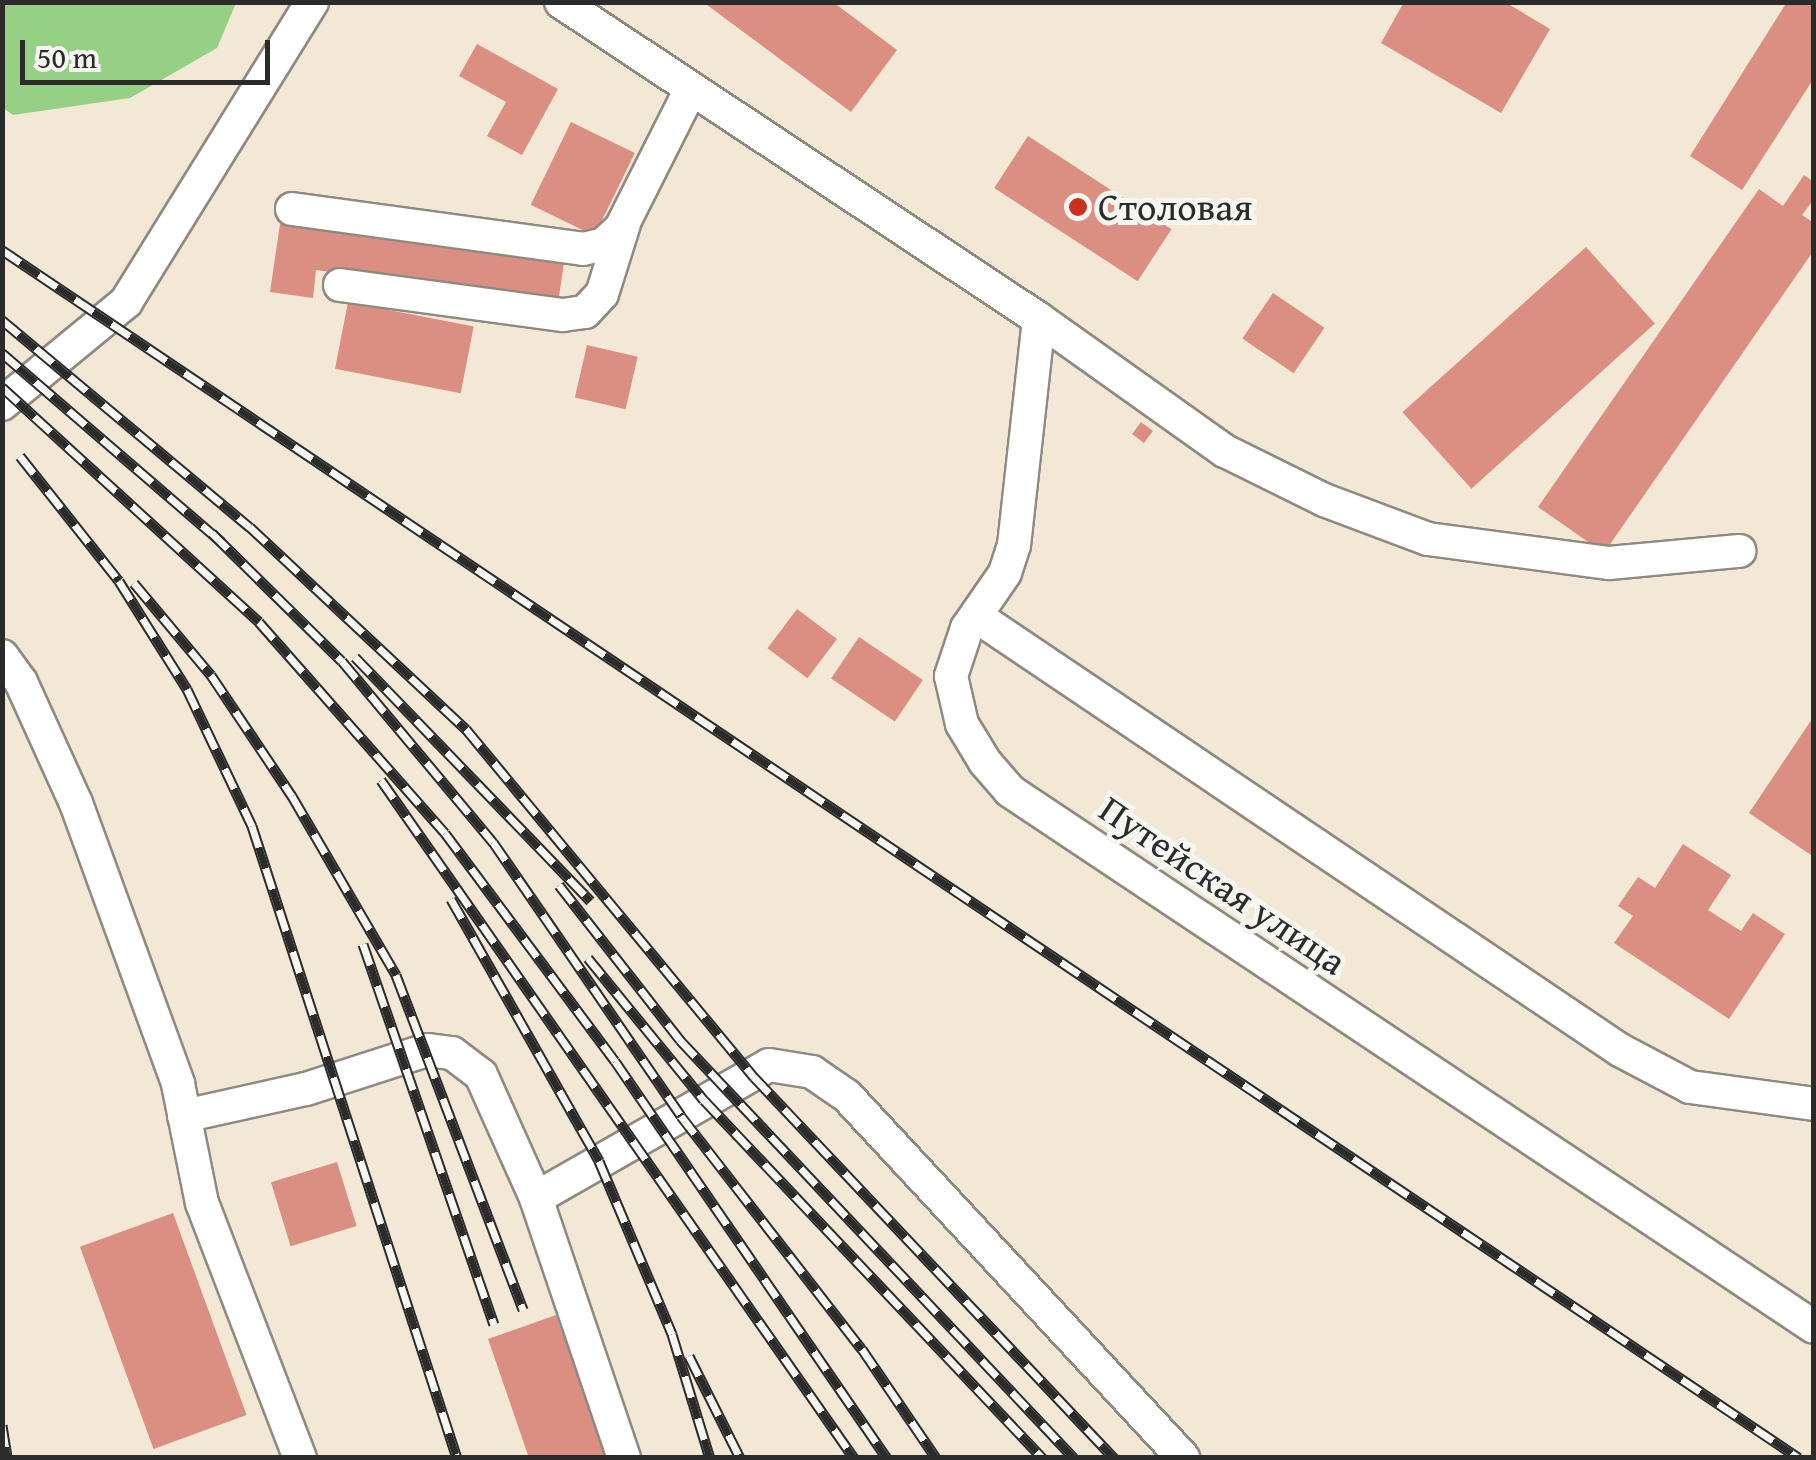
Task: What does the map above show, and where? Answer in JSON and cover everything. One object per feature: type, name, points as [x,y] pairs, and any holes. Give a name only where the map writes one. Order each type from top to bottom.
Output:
[{"type":"street","points":[[2,404],[126,302],[312,2]]},
{"type":"street","points":[[561,2],[1039,319],[1225,451],[1324,500],[1428,539],[1609,563],[1738,552]]},
{"type":"street","points":[[340,284],[563,315],[585,312],[602,294],[627,215],[692,90]]},
{"type":"street","points":[[292,209],[583,249],[604,244],[627,215]]},
{"type":"street","name":"Путейская улица","points":[[1039,319],[1014,545],[1005,573],[976,616],[951,676],[955,703],[985,762],[1010,792],[1814,1327]]},
{"type":"street","points":[[976,616],[1620,1050],[1690,1087],[1814,1104]]},
{"type":"street","points":[[2,656],[21,682],[76,803],[184,1116],[202,1203],[300,1458]]},
{"type":"street","points":[[184,1116],[306,1089],[406,1054],[452,1053],[481,1074],[536,1198],[624,1458]]},
{"type":"street","points":[[536,1198],[769,1065],[812,1072],[847,1096],[1183,1458]]},
{"type":"green space","points":[[2,3],[236,3],[217,48],[130,98],[13,115],[3,108]]},
{"type":"building","points":[[703,2],[833,2],[897,50],[851,112]]},
{"type":"building","points":[[1404,2],[1505,2],[1550,29],[1501,113],[1381,43]]},
{"type":"building","points":[[1787,2],[1814,2],[1814,78],[1742,190],[1690,156]]},
{"type":"building","points":[[477,44],[558,89],[522,155],[487,136],[506,102],[459,76]]},
{"type":"building","points":[[571,122],[635,153],[594,236],[531,205]]},
{"type":"building","points":[[1028,136],[1171,229],[1138,281],[994,188]]},
{"type":"building","points":[[1804,175],[1814,182],[1814,199],[1802,215],[1814,223],[1814,250],[1604,553],[1538,507],[1759,189],[1783,206]]},
{"type":"building","points":[[280,224],[564,263],[558,303],[316,270],[313,298],[270,292]]},
{"type":"building","points":[[1586,247],[1655,324],[1471,489],[1402,412]]},
{"type":"building","points":[[1273,293],[1324,328],[1294,373],[1242,339]]},
{"type":"building","points":[[348,302],[474,326],[461,393],[335,369]]},
{"type":"building","points":[[587,345],[638,357],[626,409],[575,398]]},
{"type":"building","points":[[1141,422],[1153,431],[1144,443],[1132,434]]},
{"type":"building","points":[[797,609],[837,639],[807,678],[768,648]]},
{"type":"building","points":[[859,637],[923,680],[895,722],[831,678]]},
{"type":"building","points":[[1814,716],[1814,857],[1749,813]]},
{"type":"building","points":[[1683,844],[1731,875],[1708,910],[1741,931],[1753,913],[1785,934],[1729,1019],[1614,943],[1633,916],[1618,906],[1638,877],[1655,888]]},
{"type":"building","points":[[337,1162],[357,1226],[291,1246],[271,1182]]},
{"type":"building","points":[[173,1213],[247,1415],[154,1449],[80,1247]]},
{"type":"building","points":[[556,1315],[606,1458],[529,1458],[488,1339]]},
{"type":"railway","points":[[2,250],[1799,1458]]},
{"type":"railway","points":[[2,320],[250,527],[466,729],[754,1077],[1114,1458]]},
{"type":"railway","points":[[2,353],[222,542]]},
{"type":"railway","points":[[2,387],[259,622],[445,833],[615,1061],[887,1458]]},
{"type":"railway","points":[[20,456],[119,581],[187,689],[252,826],[457,1458]]},
{"type":"railway","points":[[212,533],[342,661],[493,842],[681,1116],[862,1349],[936,1458]]},
{"type":"railway","points":[[134,583],[211,675],[292,796],[396,975],[523,1310]]},
{"type":"railway","points":[[355,657],[591,901]]},
{"type":"railway","points":[[381,780],[854,1458]]},
{"type":"railway","points":[[559,885],[680,1040],[1074,1458]]},
{"type":"railway","points":[[451,899],[599,1161],[672,1334],[710,1458]]},
{"type":"railway","points":[[363,944],[494,1324]]},
{"type":"railway","points":[[588,958],[704,1100],[1043,1458]]},
{"type":"railway","points":[[689,1356],[740,1458]]},
{"type":"railway","points":[[2,1425],[7,1458]]},
{"type":"place","name":"Столовая","points":[[1078,207]]}]
